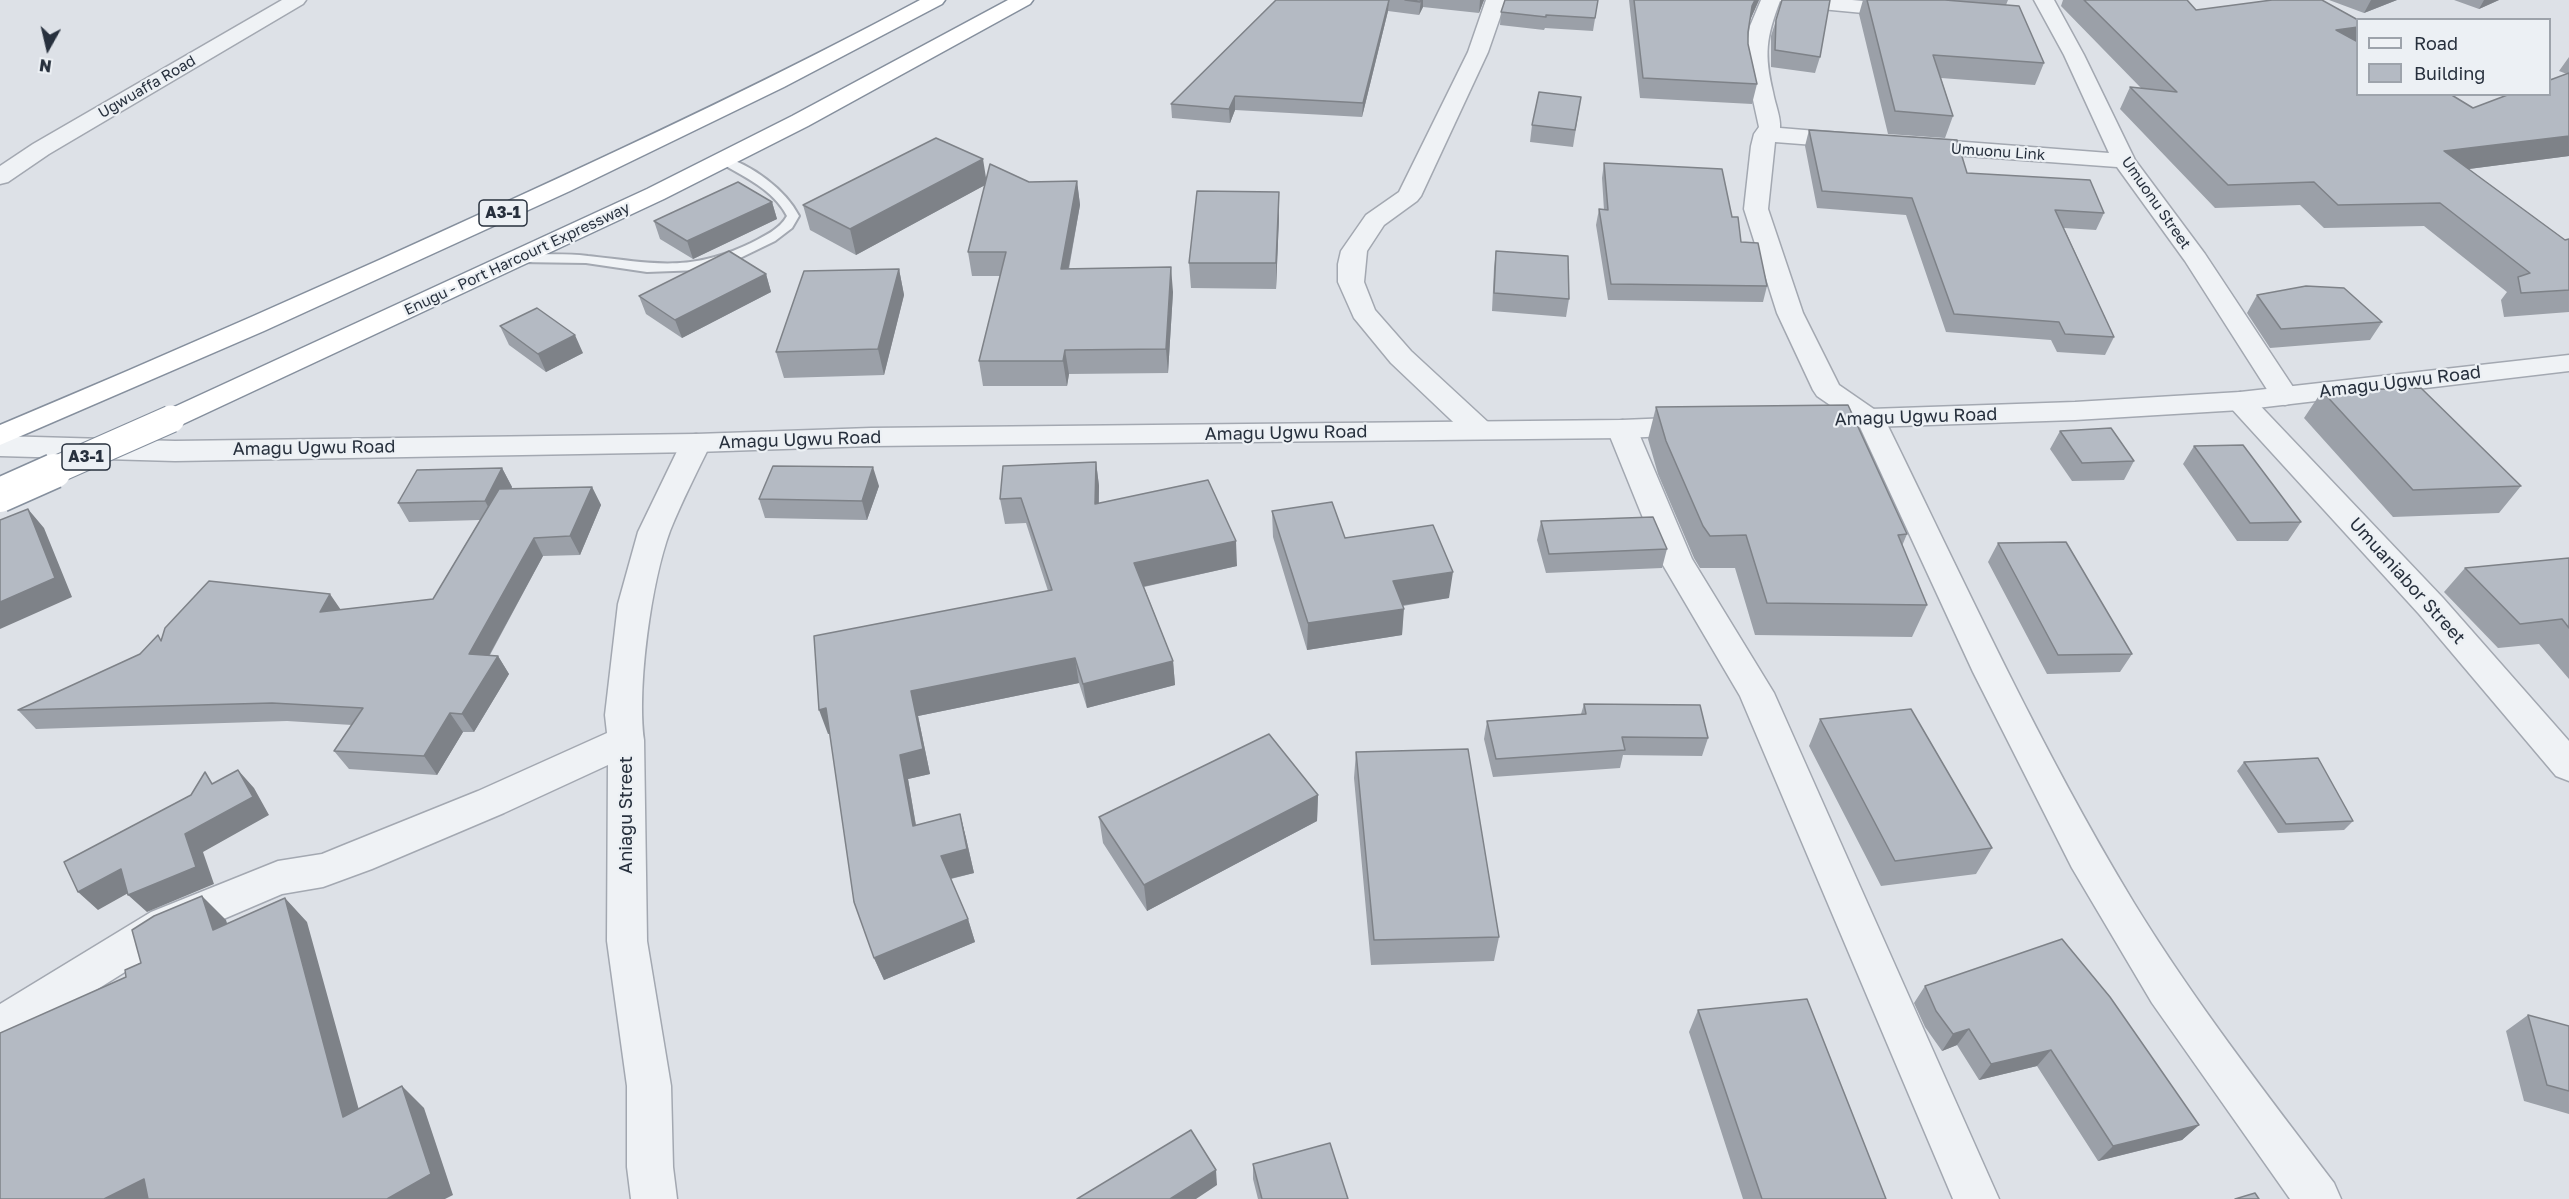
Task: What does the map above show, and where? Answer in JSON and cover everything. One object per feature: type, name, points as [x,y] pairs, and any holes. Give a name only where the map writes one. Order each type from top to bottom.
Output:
[{"type":"highway","name":"A3-1","points":[[0,436],[417,253],[658,141],[864,39],[935,0]]},
{"type":"highway","name":"Enugu - Port Harcourt Expressway","points":[[0,495],[171,419],[519,258],[723,160],[816,113],[1023,0]]},
{"type":"street","name":"Ugwuaffa Road","points":[[0,177],[41,149],[296,0]]},
{"type":"street","points":[[1479,429],[1401,357],[1363,312],[1351,282],[1351,264],[1354,251],[1375,220],[1409,196],[1478,52],[1496,0]]},
{"type":"street","points":[[1771,0],[1760,26],[1757,48],[1760,85],[1770,127],[1765,134],[1760,168],[1760,198],[1756,209],[1790,313],[1827,390],[1871,420],[2041,776],[2121,918],[2187,1020],[2318,1199]]},
{"type":"street","points":[[1789,0],[1928,13]]},
{"type":"street","name":"Umuonu Street","points":[[2044,0],[2046,23],[2117,143],[2124,161],[2196,259],[2285,396]]},
{"type":"street","points":[[1765,134],[1873,142]]},
{"type":"street","name":"Umuonu Link","points":[[1897,144],[2124,161]]},
{"type":"street","points":[[2,148],[41,149]]},
{"type":"street","name":"Amagu Ugwu Road","points":[[1785,421],[1871,420],[2240,401],[2569,363]]},
{"type":"street","name":"Umuaniabor Street","points":[[2240,401],[2432,606],[2569,766]]},
{"type":"street","name":"Amagu Ugwu Road","points":[[0,446],[175,451],[696,443],[871,437],[1623,429],[1716,425]]},
{"type":"street","points":[[1623,429],[1676,560],[1756,693],[1976,1199]]},
{"type":"street","name":"Aniagu Street","points":[[654,1199],[650,1167],[649,1086],[627,941],[626,740],[622,715],[634,604],[654,532],[696,443]]},
{"type":"street","points":[[0,1027],[165,924],[278,878],[323,870],[358,857],[491,802],[626,740]]},
{"type":"lane","points":[[519,258],[586,259],[647,268],[700,266],[736,255],[771,238],[788,225],[793,216],[789,205],[779,194],[723,160]]},
{"type":"building","points":[[1276,0],[1389,0],[1363,103],[1235,96],[1229,109],[1171,104]]},
{"type":"building","points":[[1505,0],[1598,0],[1595,18],[1546,15],[1546,17],[1501,12]]},
{"type":"building","points":[[1634,0],[1755,0],[1752,6],[1748,44],[1757,84],[1643,78]]},
{"type":"building","points":[[1782,0],[1830,0],[1820,57],[1775,50],[1776,20]]},
{"type":"building","points":[[1867,0],[1945,0],[2019,6],[2044,63],[1933,55],[1953,116],[1895,111]]},
{"type":"building","points":[[2084,0],[2187,0],[2196,10],[2272,0],[2322,0],[2356,19],[2356,27],[2336,30],[2356,41],[2356,96],[2453,96],[2473,108],[2505,96],[2551,96],[2551,80],[2569,73],[2569,136],[2444,151],[2565,240],[2569,239],[2569,290],[2521,293],[2518,277],[2530,273],[2440,203],[2338,205],[2314,182],[2228,185],[2130,87],[2177,92]]},
{"type":"building","points":[[1539,92],[1581,97],[1575,130],[1532,125]]},
{"type":"building","points":[[1809,130],[1957,140],[1967,173],[2090,180],[2104,213],[2055,210],[2114,337],[2065,334],[2059,322],[1954,314],[1912,198],[1822,191]]},
{"type":"building","points":[[936,138],[983,159],[850,229],[803,205]]},
{"type":"building","points":[[1604,163],[1722,169],[1732,217],[1738,217],[1741,242],[1758,243],[1767,286],[1611,284],[1599,209],[1608,210]]},
{"type":"building","points":[[990,164],[1029,182],[1077,181],[1061,269],[1171,267],[1166,349],[1065,350],[1063,361],[979,361],[1006,252],[968,252]]},
{"type":"building","points":[[738,182],[772,202],[687,241],[654,221]]},
{"type":"building","points":[[1197,191],[1279,192],[1276,263],[1189,263]]},
{"type":"building","points":[[729,251],[766,274],[675,320],[639,296]]},
{"type":"building","points":[[1496,251],[1568,256],[1569,299],[1494,293]]},
{"type":"building","points":[[899,269],[878,349],[776,352],[804,271]]},
{"type":"building","points":[[2306,286],[2344,288],[2382,322],[2281,329],[2257,295]]},
{"type":"building","points":[[537,308],[575,335],[538,354],[500,326]]},
{"type":"building","points":[[2421,388],[2521,486],[2413,490],[2322,391]]},
{"type":"building","points":[[1848,405],[1907,534],[1898,535],[1927,605],[1767,603],[1746,535],[1710,536],[1703,526],[1666,441],[1656,407]]},
{"type":"building","points":[[2111,428],[2134,461],[2082,463],[2060,431]]},
{"type":"building","points":[[2243,445],[2301,522],[2250,523],[2194,446]]},
{"type":"building","points":[[1096,462],[1095,504],[1208,480],[1236,541],[1134,563],[1173,661],[1083,684],[1075,658],[911,691],[923,749],[900,755],[913,826],[960,814],[967,849],[941,856],[968,919],[874,958],[854,902],[826,708],[819,710],[814,636],[1052,590],[1021,498],[1000,499],[1003,466]]},
{"type":"building","points":[[773,466],[873,467],[862,501],[759,499]]},
{"type":"building","points":[[502,468],[485,501],[398,503],[417,470]]},
{"type":"building","points":[[592,487],[570,536],[534,538],[469,654],[498,656],[462,714],[450,713],[424,756],[334,751],[363,708],[272,703],[18,710],[140,654],[158,635],[161,641],[165,628],[209,581],[330,594],[320,612],[433,599],[499,489]]},
{"type":"building","points":[[1332,502],[1345,538],[1433,525],[1453,572],[1393,581],[1404,609],[1308,623],[1272,511]]},
{"type":"building","points":[[28,509],[55,578],[0,602],[0,520]]},
{"type":"building","points":[[1653,517],[1667,549],[1549,554],[1541,521]]},
{"type":"building","points":[[2066,542],[2132,654],[2058,655],[1998,543]]},
{"type":"building","points":[[2569,558],[2569,628],[2562,619],[2520,624],[2465,568]]},
{"type":"building","points":[[1584,704],[1700,705],[1708,738],[1622,737],[1625,750],[1496,759],[1487,721],[1586,714]]},
{"type":"building","points":[[1911,709],[1992,848],[1895,861],[1820,719]]},
{"type":"building","points":[[1269,734],[1318,795],[1144,885],[1099,817]]},
{"type":"building","points":[[1468,749],[1499,937],[1374,940],[1356,752]]},
{"type":"building","points":[[2318,758],[2353,821],[2286,824],[2244,762]]},
{"type":"building","points":[[238,770],[253,797],[185,834],[196,867],[128,895],[121,869],[78,892],[64,862],[191,795],[205,772],[212,784]]},
{"type":"building","points":[[202,896],[213,930],[285,898],[343,1117],[402,1086],[431,1174],[387,1199],[148,1199],[144,1179],[104,1199],[0,1199],[0,1033],[126,977],[125,970],[141,963],[132,930],[154,916]]},
{"type":"building","points":[[2062,939],[2110,997],[2199,1125],[2113,1146],[2051,1050],[1991,1064],[1969,1029],[1953,1034],[1936,1011],[1925,986]]},
{"type":"building","points":[[1807,999],[1886,1199],[1762,1199],[1698,1010]]},
{"type":"building","points":[[2528,1015],[2569,1026],[2569,1091],[2547,1085]]},
{"type":"building","points":[[1191,1130],[1216,1170],[1170,1199],[1077,1199]]},
{"type":"building","points":[[1330,1143],[1348,1199],[1262,1199],[1253,1164]]},
{"type":"building","points":[[2255,1193],[2259,1199],[2235,1199]]}]
